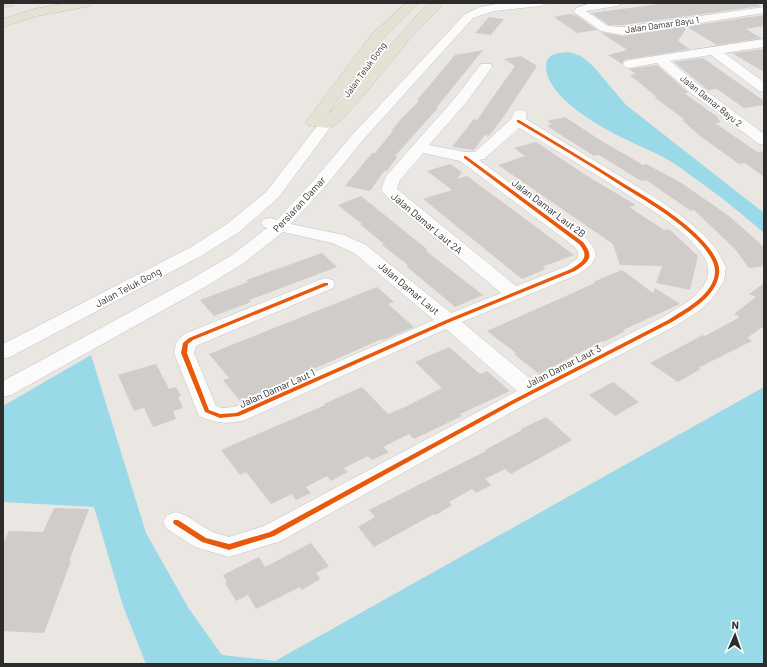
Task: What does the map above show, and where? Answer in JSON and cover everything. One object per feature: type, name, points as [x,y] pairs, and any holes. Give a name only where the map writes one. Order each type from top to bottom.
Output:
[{"type":"main road","points":[[3,3],[8,3]]},
{"type":"main road","points":[[3,7],[46,3]]},
{"type":"main road","points":[[3,23],[34,13],[86,3]]},
{"type":"main road","points":[[397,3],[356,46],[342,64],[315,108],[320,123],[342,111],[410,30],[437,3]]},
{"type":"main road","name":"Jalan Teluk Gong","points":[[368,56],[377,37],[390,23],[413,3]]},
{"type":"main road","name":"Jalan Teluk Gong","points":[[320,123],[368,56],[400,24],[424,3]]},
{"type":"street","name":"Persiaran Damar","points":[[3,376],[212,260],[273,224],[460,16],[472,9],[512,3]]},
{"type":"street","name":"Persiaran Damar","points":[[3,390],[238,259],[273,224],[469,16],[474,13],[492,9],[541,3]]},
{"type":"street","name":"Jalan Damar Bayu 1","points":[[617,3],[586,7],[580,10],[580,12],[605,29],[622,31],[764,10]]},
{"type":"street","points":[[629,64],[764,43]]},
{"type":"street","points":[[713,51],[761,84]]},
{"type":"street","name":"Jalan Damar Bayu 2","points":[[659,59],[696,90],[764,141]]},
{"type":"street","name":"Jalan Damar Laut 2A","points":[[486,67],[461,100],[392,179],[389,190],[514,294]]},
{"type":"street","name":"Jalan Damar Laut 3","points":[[176,522],[204,540],[229,547],[272,534],[531,392],[670,321],[691,308],[712,287],[717,274],[717,265],[713,257],[688,229],[660,208],[519,118],[479,156],[465,157]]},
{"type":"street","name":"Jalan Teluk Gong","points":[[3,352],[196,251],[233,228],[272,194],[320,123]]},
{"type":"street","points":[[418,148],[465,157]]},
{"type":"street","name":"Jalan Damar Laut 2B","points":[[448,321],[573,270],[584,263],[588,256],[587,249],[571,234],[465,157]]},
{"type":"street","name":"Jalan Damar Laut","points":[[273,224],[331,236],[348,242],[378,262],[519,380],[531,392]]},
{"type":"street","name":"Jalan Damar Laut 1","points":[[326,284],[191,339],[186,343],[184,353],[207,411],[220,416],[237,415],[448,321]]},
{"type":"water","points":[[569,52],[581,56],[594,67],[626,105],[764,213],[764,233],[720,197],[675,164],[602,127],[576,110],[564,100],[548,78],[546,66],[548,58],[554,54]]},
{"type":"water","points":[[91,355],[146,533],[189,609],[222,655],[275,661],[764,387],[764,664],[146,664],[123,606],[94,507],[3,502],[3,406]]},
{"type":"building","points":[[667,3],[756,3],[761,6],[622,25],[609,25],[591,13]]},
{"type":"building","points":[[570,14],[576,15],[600,32],[597,30],[577,33],[554,17]]},
{"type":"building","points":[[764,15],[764,26],[746,29],[761,38],[717,45],[687,27],[678,41],[690,49],[624,60],[622,64],[608,55],[627,50],[600,32],[622,36]]},
{"type":"building","points":[[489,17],[504,19],[491,35],[475,33]]},
{"type":"building","points":[[764,49],[764,72],[732,53]]},
{"type":"building","points":[[483,50],[436,108],[438,108],[395,156],[397,157],[387,171],[385,170],[370,191],[345,186],[372,153],[375,153],[401,119],[419,101],[417,100],[455,55]]},
{"type":"building","points":[[521,56],[537,66],[502,119],[489,136],[485,135],[474,150],[452,147],[474,119],[477,120],[515,66],[504,59]]},
{"type":"building","points":[[703,58],[764,101],[764,105],[744,108],[717,89],[708,90],[674,62]]},
{"type":"building","points":[[657,65],[689,93],[684,93],[719,118],[717,118],[721,122],[715,123],[757,152],[764,151],[764,177],[745,163],[739,164],[700,136],[682,120],[685,120],[654,97],[657,97],[630,75],[636,74],[629,69]]},
{"type":"building","points":[[565,117],[600,140],[643,165],[646,164],[680,182],[729,216],[764,247],[764,266],[749,268],[735,249],[694,210],[691,211],[646,180],[641,181],[599,155],[594,156],[547,126],[552,124],[547,121]]},
{"type":"building","points":[[536,142],[587,176],[636,205],[629,207],[664,230],[669,229],[698,256],[690,290],[656,283],[662,266],[620,265],[613,244],[498,165],[525,156],[514,148]]},
{"type":"building","points":[[450,164],[462,172],[457,179],[467,176],[574,255],[542,267],[546,269],[522,279],[423,199],[452,190],[427,171]]},
{"type":"building","points":[[361,196],[428,250],[426,251],[483,295],[455,307],[406,266],[408,265],[382,245],[384,244],[360,224],[362,224],[338,205]]},
{"type":"building","points":[[322,253],[337,267],[249,300],[251,302],[214,316],[200,300],[248,282],[246,280]]},
{"type":"building","points":[[622,270],[653,293],[655,288],[680,304],[623,330],[625,331],[604,342],[602,341],[539,374],[514,354],[516,353],[487,331],[595,283],[593,282]]},
{"type":"building","points":[[764,283],[764,326],[747,338],[752,341],[698,368],[701,369],[678,382],[650,363],[740,317],[734,314],[756,297],[749,294]]},
{"type":"building","points":[[377,287],[394,302],[388,304],[414,327],[383,340],[382,339],[240,401],[223,380],[229,378],[209,354]]},
{"type":"building","points":[[449,347],[480,374],[487,371],[510,391],[460,414],[462,416],[414,439],[409,434],[383,447],[389,452],[372,460],[368,456],[344,468],[348,472],[331,481],[327,476],[306,487],[311,493],[296,500],[292,494],[271,504],[246,472],[240,475],[221,450],[325,405],[324,404],[362,387],[388,414],[405,407],[442,388],[415,362]]},
{"type":"building","points":[[156,364],[169,389],[176,387],[181,396],[178,397],[183,408],[173,411],[176,419],[153,427],[144,408],[134,411],[118,375]]},
{"type":"building","points":[[613,382],[639,402],[615,416],[589,395]]},
{"type":"building","points":[[546,417],[572,440],[511,474],[505,469],[485,479],[491,485],[476,493],[472,489],[449,502],[452,505],[436,515],[434,514],[374,547],[358,527],[375,517],[369,510],[486,451],[485,450],[522,430],[521,429]]},
{"type":"building","points":[[54,508],[89,509],[44,633],[3,631],[3,544],[9,531],[43,532]]},
{"type":"building","points":[[311,543],[329,566],[316,573],[320,579],[302,590],[300,587],[256,609],[248,595],[236,601],[225,583],[227,582],[223,575],[259,557],[265,567]]},
{"type":"cycle path","points":[[176,522],[204,540],[229,547],[272,534],[511,403],[670,321],[699,302],[706,295],[711,289],[717,273],[711,254],[697,238],[680,223],[650,202],[518,121]]},
{"type":"cycle path","points":[[326,284],[191,339],[186,343],[184,353],[207,411],[220,416],[237,415],[448,321],[573,270],[584,262],[587,252],[581,243],[465,157]]}]
